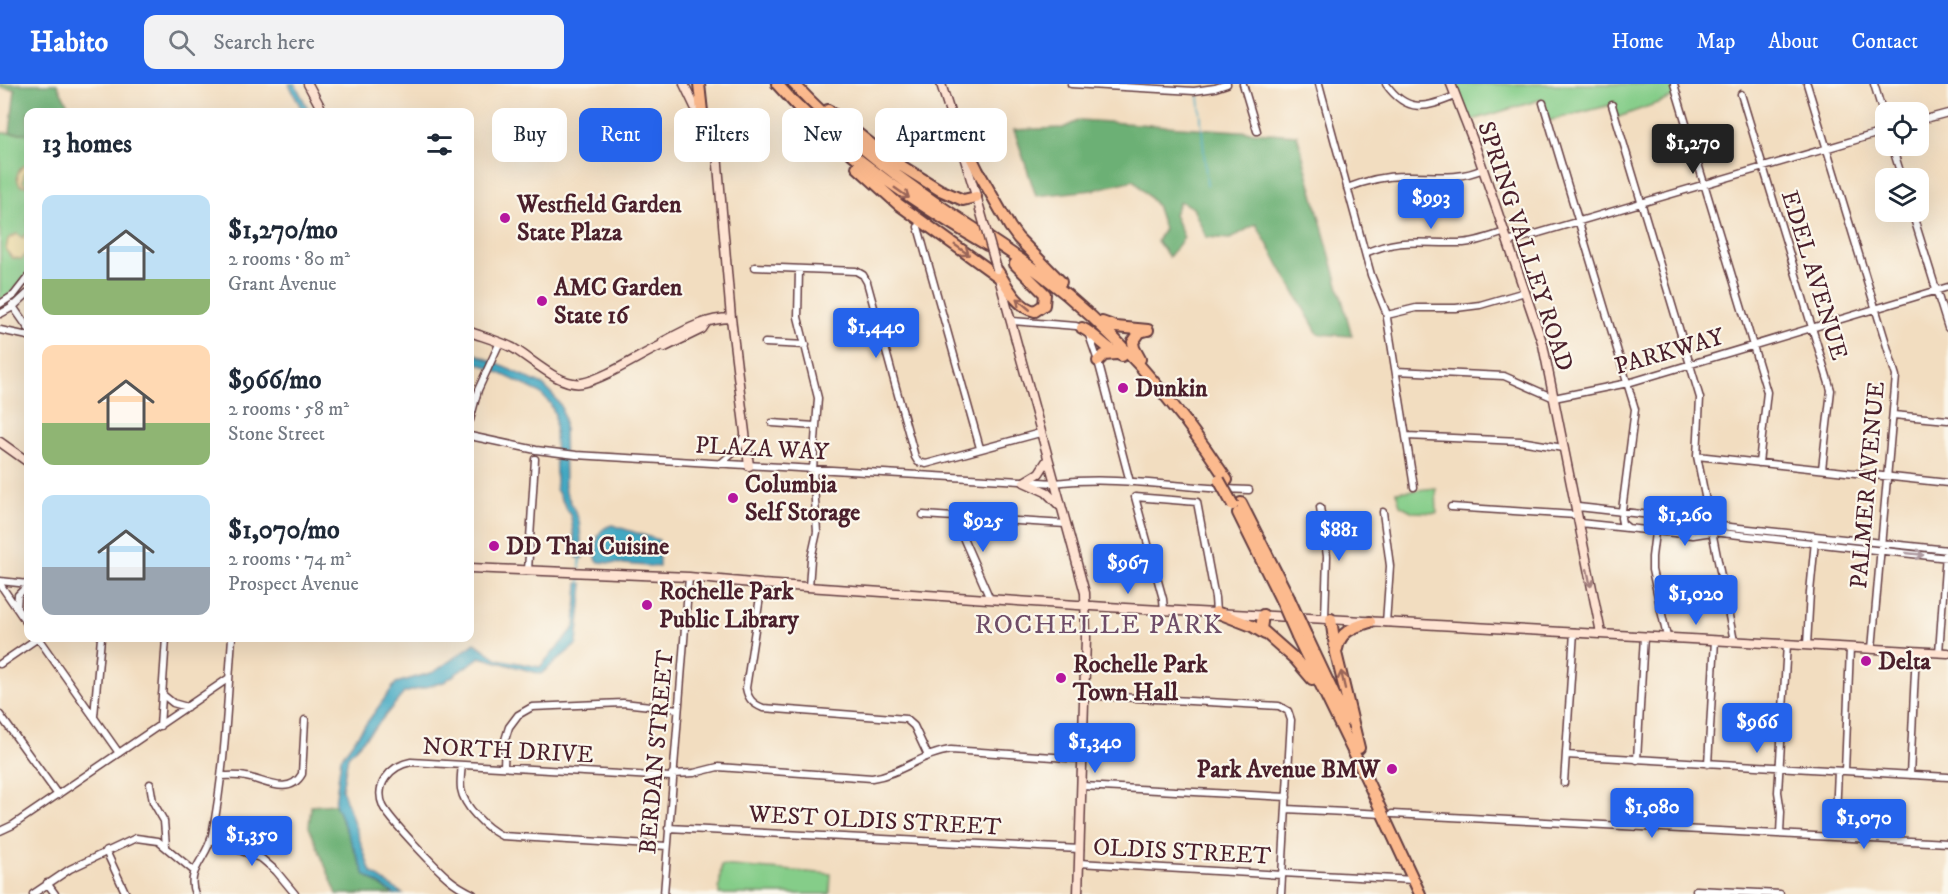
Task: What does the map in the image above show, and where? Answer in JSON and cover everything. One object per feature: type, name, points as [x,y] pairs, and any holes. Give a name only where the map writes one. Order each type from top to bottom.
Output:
[{"type":"highway","points":[[699,84],[702,108]]},
{"type":"highway","points":[[777,84],[837,149],[898,204],[998,273],[1024,307],[1035,311],[1041,309],[1044,305],[1045,294],[1015,264]]},
{"type":"highway","points":[[795,84],[865,141],[913,174],[958,198],[977,201]]},
{"type":"highway","points":[[795,84],[821,112],[892,172],[1019,258],[1075,302],[1147,372],[1186,420],[1237,504],[1285,599],[1346,736]]},
{"type":"highway","points":[[793,101],[856,159],[881,178],[1015,264],[1073,309],[1119,355],[1175,417],[1223,480]]},
{"type":"highway","points":[[974,162],[1010,227],[1066,288],[1075,302]]},
{"type":"highway","points":[[1088,314],[1105,324],[1116,327],[1148,330],[1135,336],[1133,342],[1147,372]]},
{"type":"highway","points":[[1082,328],[1119,355]]},
{"type":"highway","points":[[1098,361],[1107,353],[1119,355]]},
{"type":"highway","points":[[1216,612],[1252,626],[1304,668],[1346,736],[1428,894]]},
{"type":"highway","points":[[1263,615],[1261,629],[1266,635]]},
{"type":"highway","points":[[1328,618],[1359,748]]},
{"type":"highway","points":[[1336,653],[1338,642],[1348,630],[1370,621]]},
{"type":"highway","points":[[1301,635],[1359,748],[1420,894]]},
{"type":"street","points":[[308,84],[321,108]]},
{"type":"street","points":[[685,84],[697,108]]},
{"type":"street","points":[[941,84],[949,108]]},
{"type":"street","points":[[1071,84],[1194,91],[1227,84]]},
{"type":"street","points":[[1243,84],[1257,131]]},
{"type":"street","points":[[1319,84],[1365,253],[1387,315],[1414,487]]},
{"type":"street","points":[[1386,84],[1402,101],[1418,106],[1433,105],[1455,96]]},
{"type":"street","name":"SPRING VALLEY ROAD","points":[[1450,84],[1483,169],[1543,345],[1601,633]]},
{"type":"street","points":[[1674,84],[1767,392],[1759,463]]},
{"type":"street","name":"PALMER AVENUE","points":[[1807,84],[1896,376],[1872,649]]},
{"type":"street","points":[[1874,84],[1880,102]]},
{"type":"street","name":"EDEL AVENUE","points":[[1742,94],[1831,390],[1822,469]]},
{"type":"street","points":[[1543,103],[1635,409],[1622,523],[1630,529]]},
{"type":"street","points":[[1612,105],[1690,364],[1701,408],[1697,434],[1697,456],[1734,641]]},
{"type":"street","points":[[1929,118],[1948,112]]},
{"type":"street","points":[[1508,242],[1875,134]]},
{"type":"street","points":[[718,162],[731,318],[749,466]]},
{"type":"street","points":[[966,162],[1012,321],[1085,593],[1083,759],[1078,894]]},
{"type":"street","points":[[1347,188],[1383,178],[1456,177],[1483,169]]},
{"type":"street","points":[[1915,222],[1948,328]]},
{"type":"street","points":[[918,227],[980,448]]},
{"type":"street","points":[[1365,253],[1404,242],[1469,242],[1505,232]]},
{"type":"street","points":[[755,267],[856,271],[863,275],[867,282],[918,462],[926,464],[1041,433]]},
{"type":"street","points":[[799,270],[798,317],[818,398],[813,469],[817,532],[811,559],[809,587]]},
{"type":"street","points":[[0,304],[8,300],[24,282]]},
{"type":"street","name":"PARKWAY","points":[[1554,398],[1628,383],[1948,287]]},
{"type":"street","points":[[1387,315],[1416,308],[1456,308],[1480,305],[1526,292]]},
{"type":"street","points":[[0,314],[13,308],[24,297]]},
{"type":"street","points":[[8,300],[24,323]]},
{"type":"street","points":[[474,333],[500,342],[555,376],[577,384],[598,378],[699,323],[731,318]]},
{"type":"street","points":[[1012,321],[1069,325],[1082,328],[1089,335],[1130,482]]},
{"type":"street","points":[[0,330],[24,335]]},
{"type":"street","points":[[474,405],[478,390],[500,342]]},
{"type":"street","points":[[765,343],[806,345]]},
{"type":"street","points":[[1396,371],[1504,376],[1554,398]]},
{"type":"street","points":[[1893,415],[1948,420]]},
{"type":"street","points":[[772,423],[815,426]]},
{"type":"street","points":[[720,464],[738,449],[746,434]]},
{"type":"street","points":[[1407,436],[1520,441],[1563,448]]},
{"type":"street","name":"PLAZA WAY","points":[[474,437],[569,454],[1024,482],[1130,482],[1249,490]]},
{"type":"street","points":[[0,442],[24,459]]},
{"type":"street","points":[[1697,456],[1948,483]]},
{"type":"street","points":[[528,570],[535,459]]},
{"type":"street","points":[[1024,482],[1039,473],[1048,459]]},
{"type":"street","points":[[1024,482],[1046,492],[1061,508]]},
{"type":"street","points":[[1164,610],[1135,497],[1197,502],[1216,612]]},
{"type":"street","points":[[1320,507],[1327,556],[1328,618]]},
{"type":"street","points":[[1451,507],[1576,516]]},
{"type":"street","points":[[1712,529],[1693,535],[1655,532],[1580,523],[1576,516],[1578,507],[1696,520],[1712,529],[1881,547],[1947,558]]},
{"type":"street","points":[[1383,512],[1390,566],[1386,623]]},
{"type":"street","points":[[923,515],[1066,524]]},
{"type":"street","points":[[1657,516],[1653,570],[1666,637]]},
{"type":"street","points":[[954,517],[990,599]]},
{"type":"street","points":[[1807,645],[1809,592],[1816,540]]},
{"type":"street","points":[[474,568],[689,578],[1086,606],[1943,653],[1947,550],[1881,547]]},
{"type":"street","name":"BERDAN STREET","points":[[664,894],[689,578]]},
{"type":"street","points":[[0,583],[24,584]]},
{"type":"street","points":[[0,583],[24,619]]},
{"type":"street","points":[[762,584],[746,688],[749,699],[763,708],[906,719],[914,726],[928,756]]},
{"type":"street","points":[[17,608],[18,595],[24,588]]},
{"type":"street","points":[[1564,783],[1574,632]]},
{"type":"street","points":[[1637,760],[1644,636]]},
{"type":"street","points":[[1708,764],[1715,640]]},
{"type":"street","points":[[0,663],[32,642]]},
{"type":"street","points":[[41,642],[118,753]]},
{"type":"street","points":[[94,717],[101,642]]},
{"type":"street","points":[[160,726],[166,642]]},
{"type":"street","points":[[195,894],[192,881],[194,871],[212,839],[222,776],[232,642]]},
{"type":"street","points":[[1780,834],[1781,812],[1778,792],[1787,644]]},
{"type":"street","points":[[1835,837],[1850,648]]},
{"type":"street","points":[[1910,775],[1916,651]]},
{"type":"street","points":[[0,831],[14,825],[229,678]]},
{"type":"street","points":[[162,694],[173,703],[187,707]]},
{"type":"street","points":[[1084,695],[1279,706],[1288,711],[1291,720],[1281,894]]},
{"type":"street","points":[[504,767],[505,740],[509,727],[518,715],[532,707],[623,703],[678,709]]},
{"type":"street","points":[[0,715],[58,795]]},
{"type":"street","points":[[222,776],[246,777],[277,786],[287,786],[297,782],[302,774],[306,720]]},
{"type":"street","name":"NORTH DRIVE","points":[[473,894],[448,879],[388,814],[381,796],[385,777],[399,765],[411,762],[672,775],[718,767],[873,778],[893,773],[928,756],[951,750],[1083,759]]},
{"type":"street","points":[[1566,755],[1948,777]]},
{"type":"street","points":[[462,765],[461,790],[466,802],[487,827],[502,836],[667,846]]},
{"type":"street","points":[[150,784],[153,802],[164,821],[166,846]]},
{"type":"street","points":[[1082,786],[1287,797]]},
{"type":"street","points":[[1286,809],[1948,843]]},
{"type":"street","name":"WEST OLDIS STREET","points":[[668,828],[1080,849]]},
{"type":"street","points":[[33,894],[47,883],[106,851],[136,838],[151,839],[166,846],[194,871]]},
{"type":"street","points":[[212,839],[262,859],[276,871],[295,894]]},
{"type":"street","points":[[106,851],[126,894]]},
{"type":"street","name":"OLDIS STREET","points":[[1079,863],[1414,880]]},
{"type":"street","points":[[47,883],[55,894]]},
{"type":"street","points":[[1696,890],[1780,894]]},
{"type":"green space","points":[[0,84],[57,84],[70,108],[24,108],[24,133],[10,133],[15,89],[0,88]]},
{"type":"green space","points":[[1450,84],[1674,84],[1677,96],[1616,118],[1611,105],[1548,121],[1543,99],[1466,122]]},
{"type":"green space","points":[[1080,120],[1297,135],[1352,336],[1318,334],[1256,224],[1230,239],[1206,237],[1193,208],[1180,201],[1174,214],[1184,238],[1169,257],[1157,241],[1164,229],[1156,205],[1134,180],[1093,190],[1036,196],[1014,130],[1063,128]]},
{"type":"green space","points":[[0,133],[24,133],[24,278],[0,301]]},
{"type":"green space","points":[[1436,488],[1437,513],[1413,512],[1400,505],[1396,492]]},
{"type":"green space","points":[[335,804],[365,875],[394,894],[337,894],[309,827],[311,806]]},
{"type":"green space","points":[[721,865],[831,874],[830,894],[719,894]]},
{"type":"sand","points":[[24,166],[24,186],[20,185],[17,178]]},
{"type":"sand","points":[[17,234],[24,237],[22,259],[12,258],[6,250],[8,239]]},
{"type":"water","points":[[289,84],[295,84],[308,108],[301,108]]},
{"type":"water","points":[[474,353],[543,385],[561,406],[564,419],[565,490],[579,520],[583,558],[577,558],[571,517],[556,489],[555,415],[550,403],[539,392],[474,361]]},
{"type":"water","points":[[612,525],[659,540],[659,567],[599,562],[596,559],[599,534]]},
{"type":"water","points":[[578,583],[583,584],[577,644],[541,674],[480,657],[444,682],[404,693],[348,756],[342,789],[371,872],[403,894],[394,894],[365,875],[335,804],[341,758],[396,683],[434,672],[475,643],[498,659],[540,667],[575,627]]},
{"type":"waterway","points":[[1199,96],[1207,186]]},
{"type":"waterway","points":[[580,558],[580,568]]},
{"type":"waterway","points":[[580,576],[580,584]]},
{"type":"place","name":"Westfield Garden State Plaza","points":[[505,218]]},
{"type":"place","name":"AMC Garden State 16","points":[[542,301]]},
{"type":"place","name":"Dunkin","points":[[1123,388]]},
{"type":"place","name":"Columbia Self Storage","points":[[733,498]]},
{"type":"place","name":"DD Thai Cuisine","points":[[494,546]]},
{"type":"place","name":"Rochelle Park Public Library","points":[[647,605]]},
{"type":"place","name":"Delta","points":[[1866,661]]},
{"type":"place","name":"Rochelle Park Town Hall","points":[[1061,678]]},
{"type":"place","name":"Park Avenue BMW","points":[[1392,769]]},
{"type":"district","name":"ROCHELLE PARK","points":[[1099,624]]}]
